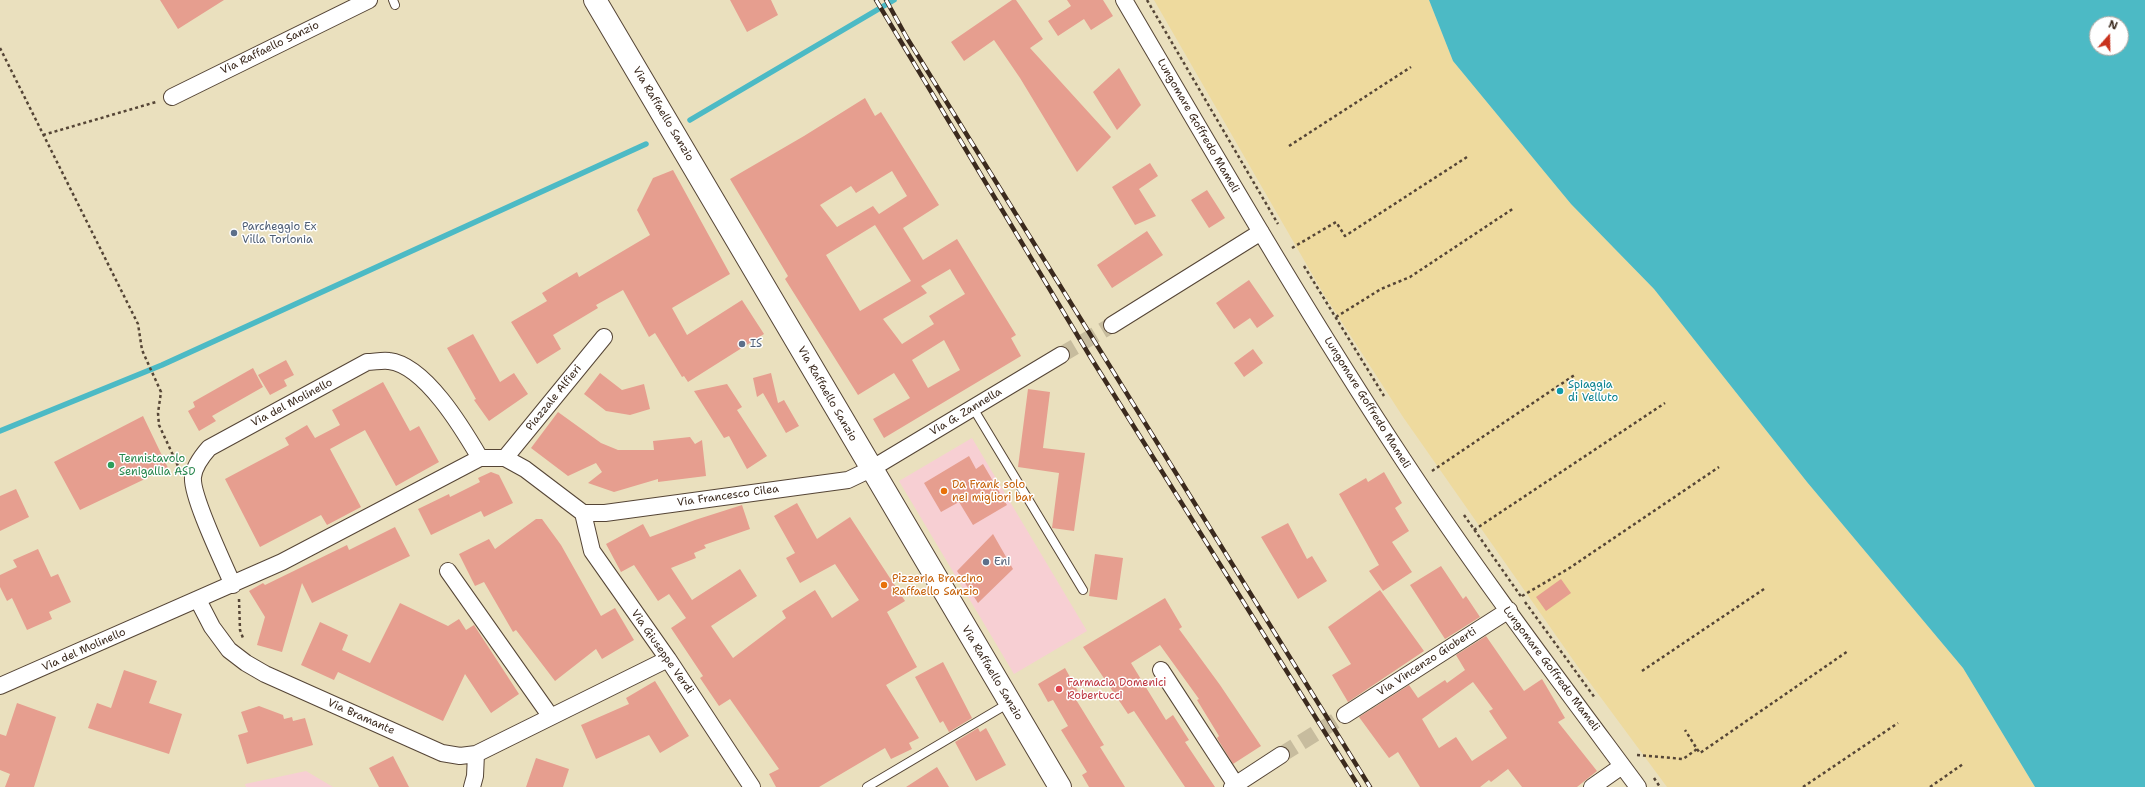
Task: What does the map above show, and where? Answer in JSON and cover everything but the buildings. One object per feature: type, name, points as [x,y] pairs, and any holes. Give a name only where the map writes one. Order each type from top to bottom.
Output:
[{"type":"main road","name":"Via Raffaello Sanzio","points":[[595,0],[693,164],[870,469],[1060,787]]},
{"type":"street","name":"Via Raffaello Sanzio","points":[[172,97],[369,0]]},
{"type":"street","name":"Lungomare Goffredo Mameli","points":[[1124,0],[1261,232],[1403,459],[1494,592],[1509,610],[1638,787]]},
{"type":"street","points":[[1112,325],[1261,232]]},
{"type":"street","name":"Piazzale Alfieri","points":[[505,458],[604,337]]},
{"type":"street","name":"Via G. Zannella","points":[[870,469],[1061,355]]},
{"type":"street","name":"Via del Molinello","points":[[192,478],[198,460],[209,448],[367,362],[390,361],[417,373],[458,420],[480,458]]},
{"type":"street","name":"Via del Molinello","points":[[0,686],[233,585],[282,562],[480,458],[505,458]]},
{"type":"street","points":[[505,458],[525,469],[583,513]]},
{"type":"street","name":"Via Francesco Cilea","points":[[583,513],[605,513],[848,480],[870,469]]},
{"type":"street","points":[[192,478],[196,496],[233,585]]},
{"type":"street","name":"Via Giuseppe Verdi","points":[[583,513],[592,552],[668,659],[752,787]]},
{"type":"street","points":[[448,571],[551,717]]},
{"type":"street","name":"Via Bramante","points":[[198,600],[212,627],[229,650],[265,674],[442,753],[460,756],[476,754],[668,659]]},
{"type":"street","name":"Via Vincenzo Gioberti","points":[[1345,715],[1509,610]]},
{"type":"street","points":[[1161,670],[1234,786],[1282,756]]},
{"type":"street","points":[[472,787],[475,776],[476,754]]},
{"type":"street","points":[[1592,787],[1622,766]]},
{"type":"lane","points":[[973,408],[1083,590]]},
{"type":"lane","points":[[867,787],[1010,703]]},
{"type":"path","points":[[1147,0],[1280,227]]},
{"type":"path","points":[[0,48],[138,324],[142,350],[161,392],[158,413],[159,425],[179,468],[192,478]]},
{"type":"path","points":[[1289,146],[1412,67]]},
{"type":"path","points":[[44,135],[172,97]]},
{"type":"path","points":[[1292,248],[1336,222],[1345,236],[1467,157]]},
{"type":"path","points":[[1335,317],[1381,289],[1410,277],[1514,208]]},
{"type":"path","points":[[1290,244],[1296,255]]},
{"type":"path","points":[[1300,261],[1388,402]]},
{"type":"path","points":[[1432,471],[1576,374]]},
{"type":"path","points":[[1474,530],[1520,501],[1665,403]]},
{"type":"path","points":[[1428,465],[1436,477]]},
{"type":"path","points":[[1522,596],[1568,569],[1719,467]]},
{"type":"path","points":[[1462,514],[1600,704]]},
{"type":"path","points":[[233,585],[239,602],[240,630],[245,644]]},
{"type":"path","points":[[1642,672],[1764,589]]},
{"type":"path","points":[[1685,730],[1700,753],[1848,651]]},
{"type":"path","points":[[1802,787],[1898,723]]},
{"type":"path","points":[[1632,749],[1640,760]]},
{"type":"path","points":[[1637,755],[1683,759],[1697,749]]},
{"type":"path","points":[[1930,787],[1963,764]]},
{"type":"path","points":[[1652,776],[1660,787]]},
{"type":"shaded area","points":[[972,438],[1087,631],[1014,674],[899,481]]},
{"type":"shaded area","points":[[306,771],[333,787],[246,787],[245,784]]},
{"type":"sand","name":"Spiaggia di Velluto","points":[[1154,0],[1429,0],[1453,61],[1571,204],[1654,289],[1807,482],[1963,668],[2035,787],[1667,787],[1576,664],[1403,417],[1323,293]]},
{"type":"water","points":[[1429,0],[2145,0],[2145,787],[2035,787],[1963,668],[1807,482],[1654,289],[1571,204],[1453,61]]},
{"type":"waterway","points":[[690,120],[894,0]]},
{"type":"waterway","points":[[0,431],[162,365],[646,144]]},
{"type":"tunnel","points":[[1061,355],[1112,325]]},
{"type":"tunnel","points":[[1281,755],[1345,715]]},
{"type":"railway","points":[[876,0],[1091,358],[1359,787]]},
{"type":"railway","points":[[886,0],[907,38],[1370,787]]},
{"type":"place","name":"Parcheggio Ex Villa Torlonia","points":[[234,233]]},
{"type":"place","name":"IS","points":[[742,344]]},
{"type":"place","name":"Spiaggia di Velluto","points":[[1560,391]]},
{"type":"place","name":"Tennistavolo Senigallia ASD","points":[[111,465]]},
{"type":"place","name":"Da Frank solo nei migliori bar","points":[[944,491]]},
{"type":"place","name":"Eni","points":[[986,562]]},
{"type":"place","name":"Pizzeria Braccino Raffaello Sanzio","points":[[884,585]]},
{"type":"place","name":"Farmacia Domenici Robertucci","points":[[1059,689]]}]
